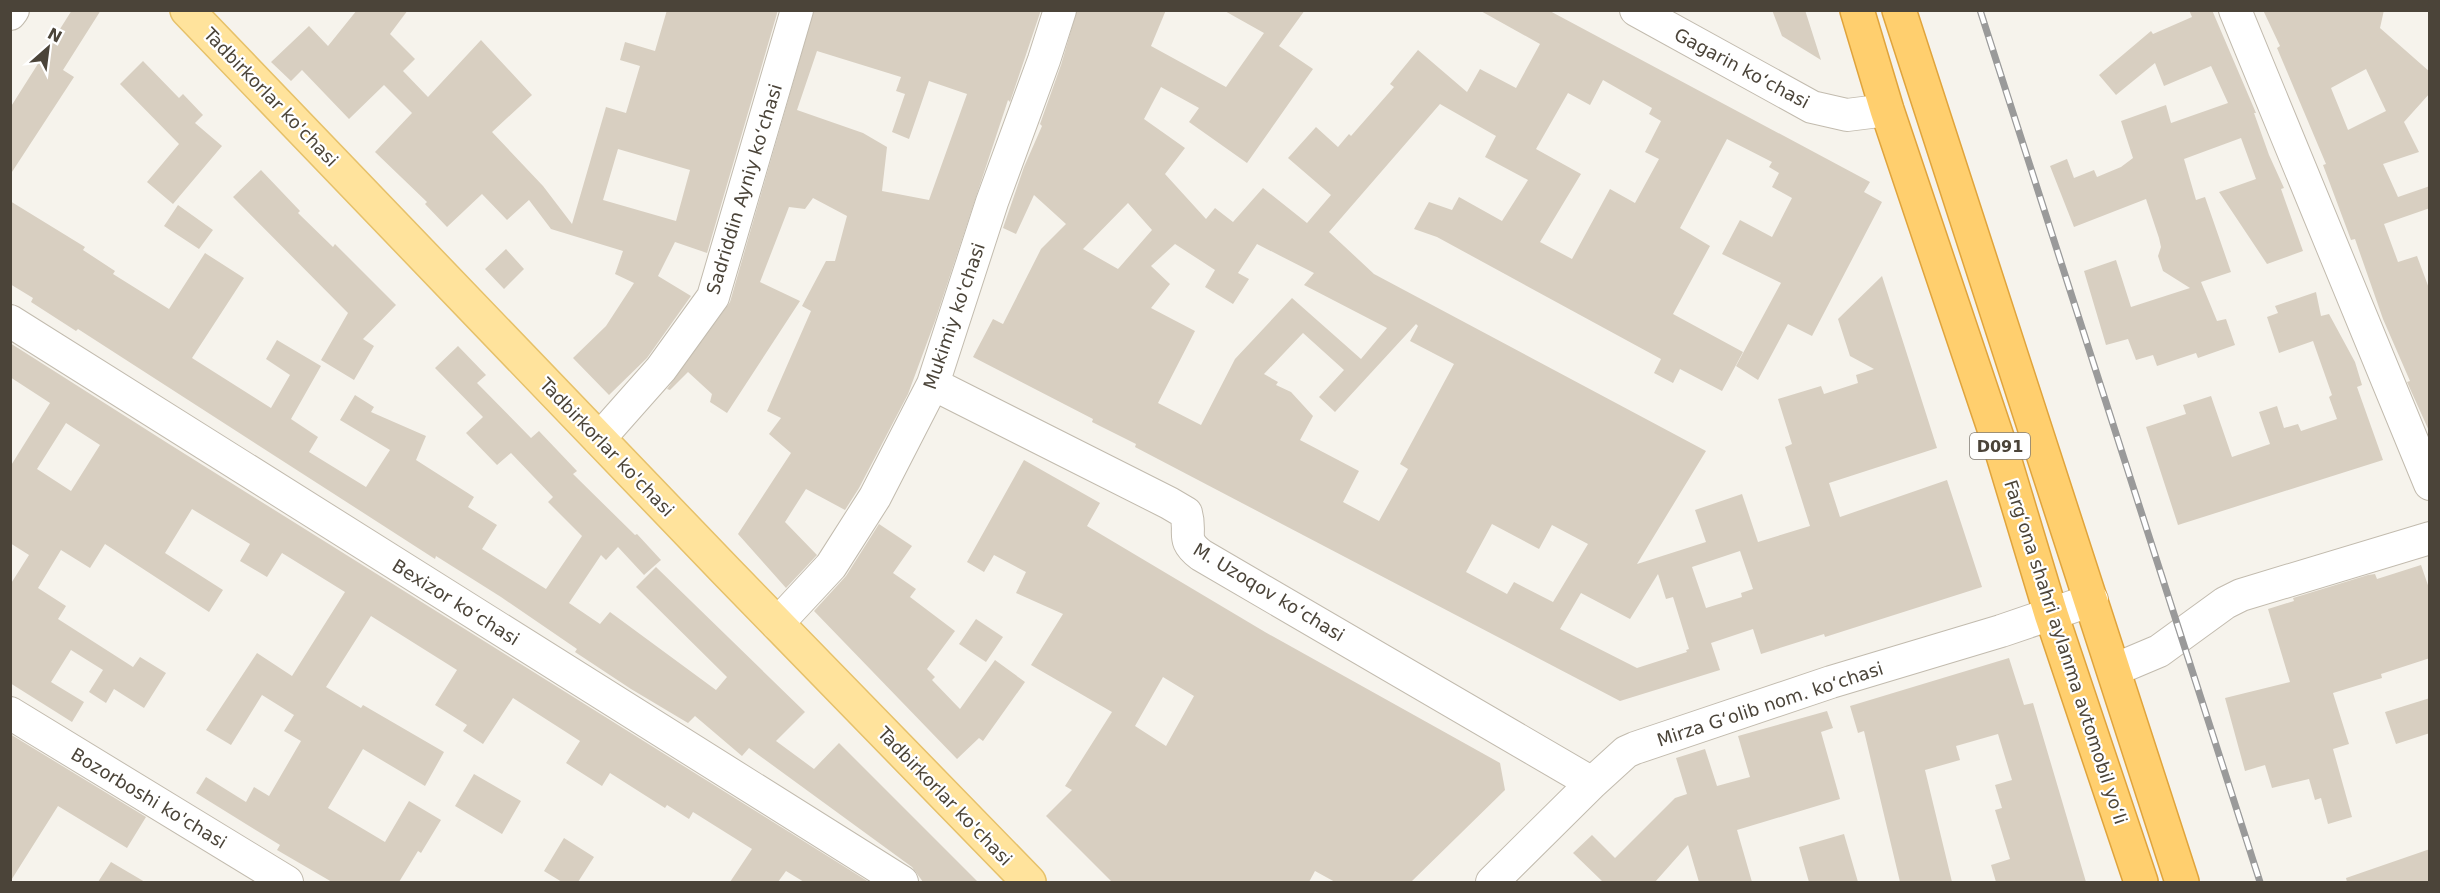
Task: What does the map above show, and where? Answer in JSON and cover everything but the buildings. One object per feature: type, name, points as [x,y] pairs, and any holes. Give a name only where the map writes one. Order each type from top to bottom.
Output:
[{"type":"highway","name":"Fargʻona shahri aylanma avtomobil yoʻli","points":[[1857,10],[1887,110],[2003,455],[2051,614],[2141,882]]},
{"type":"highway","name":"D091","points":[[1899,10],[2182,882]]},
{"type":"main road","name":"Tadbirkorlar ko'chasi","points":[[187,10],[777,624],[1029,882]]},
{"type":"street","points":[[10,14],[13,10]]},
{"type":"street","name":"Sadriddin Ayniy koʻchasi","points":[[599,438],[661,369],[713,297],[797,10]]},
{"type":"street","name":"Mukimiy ko'chasi","points":[[777,624],[831,566],[875,497],[933,384],[992,202],[1060,10]]},
{"type":"street","name":"Gagarin koʻchasi","points":[[1636,10],[1812,107],[1847,115],[1887,110]]},
{"type":"street","points":[[2235,10],[2430,484]]},
{"type":"street","name":"Bexizor koʻchasi","points":[[10,321],[902,882]]},
{"type":"street","name":"M. Uzoqov koʻchasi","points":[[933,384],[1178,508],[1186,513],[1190,526],[1186,538],[1189,546],[1201,555],[1592,783]]},
{"type":"street","points":[[2114,670],[2159,651],[2225,603],[2241,595],[2430,537]]},
{"type":"street","name":"Mirza G‘olib nom. ko‘chasi","points":[[1492,882],[1592,783],[1626,753],[1635,748],[1831,682],[2092,600]]},
{"type":"street","name":"Bozorboshi ko'chasi","points":[[10,713],[288,882]]},
{"type":"railway","points":[[1980,10],[2260,882]]}]
